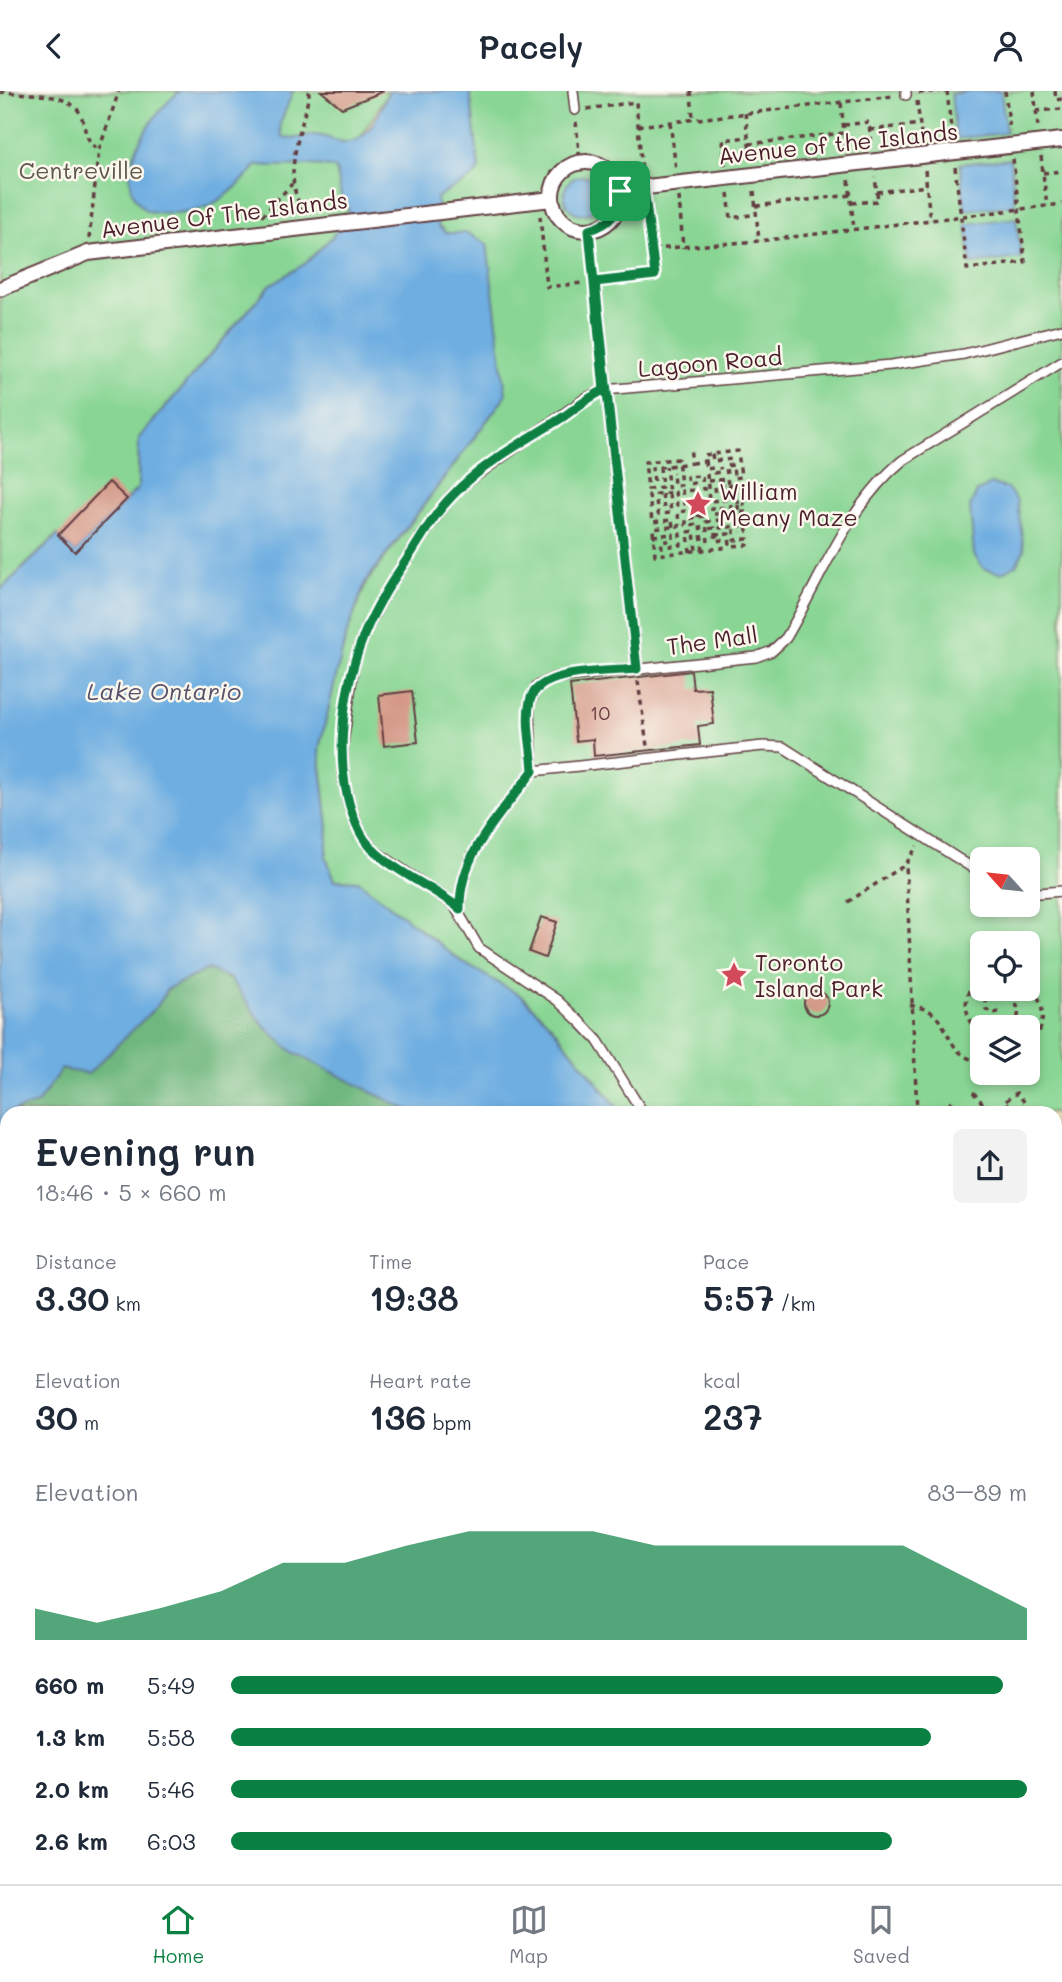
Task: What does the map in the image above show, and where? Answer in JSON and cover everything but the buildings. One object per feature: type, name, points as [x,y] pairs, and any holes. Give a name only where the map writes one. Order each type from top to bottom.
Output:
[{"type":"street","name":"Avenue of the Islands","points":[[620,191],[1062,140]]},
{"type":"street","points":[[580,162],[601,165],[616,180],[620,191],[620,202],[609,221],[589,230],[568,225],[545,199],[562,171],[580,162]]},
{"type":"street","name":"Avenue Of The Islands","points":[[0,289],[88,253],[243,232],[318,226],[545,199]]},
{"type":"lane","points":[[573,91],[575,110]]},
{"type":"lane","points":[[595,282],[604,390],[637,669]]},
{"type":"lane","name":"Lagoon Road","points":[[639,1106],[598,1041],[556,1000],[479,948],[469,936],[460,909],[438,891],[375,851],[361,834],[349,805],[343,775],[342,744],[354,663],[364,633],[385,593],[451,496],[510,449],[564,416],[586,398],[604,390],[891,365],[964,354],[1062,329]]},
{"type":"lane","name":"The Mall","points":[[533,771],[529,705],[537,686],[551,678],[756,657],[772,651],[786,638],[856,512],[883,477],[903,460],[1062,362]]},
{"type":"lane","points":[[460,909],[459,887],[471,853],[533,771],[763,746],[783,747],[970,866]]},
{"type":"lane","points":[[1040,893],[1062,891]]},
{"type":"path","points":[[34,96],[44,91]]},
{"type":"path","points":[[88,253],[99,150],[119,91]]},
{"type":"path","points":[[307,91],[309,94],[298,135],[292,184],[297,202],[318,226]]},
{"type":"path","points":[[691,91],[693,119]]},
{"type":"path","points":[[638,125],[941,91]]},
{"type":"path","points":[[947,91],[967,269],[1025,262],[1005,91]]},
{"type":"path","points":[[1036,111],[1059,109],[1055,91]]},
{"type":"path","points":[[0,92],[34,96],[64,95],[76,105],[82,116],[84,132],[91,144],[99,150]]},
{"type":"path","points":[[1056,100],[1062,99]]},
{"type":"path","points":[[545,199],[547,287],[655,275],[636,103],[575,110],[580,162]]},
{"type":"path","points":[[844,125],[869,122]]},
{"type":"path","points":[[870,130],[920,124]]},
{"type":"path","points":[[749,144],[844,132]]},
{"type":"path","points":[[723,140],[748,137]]},
{"type":"path","points":[[1043,173],[1062,171]]},
{"type":"path","points":[[243,232],[292,184]]},
{"type":"path","points":[[877,192],[927,186]]},
{"type":"path","points":[[756,206],[851,195]]},
{"type":"path","points":[[852,203],[878,201]]},
{"type":"path","points":[[653,249],[759,241],[1062,204]]},
{"type":"path","points":[[731,218],[757,214]]},
{"type":"path","points":[[589,230],[595,282]]},
{"type":"path","points":[[690,447],[692,463]]},
{"type":"path","points":[[707,474],[709,501],[725,500],[728,479],[726,466],[733,465],[734,478],[741,477],[738,451],[704,455],[706,469],[713,468],[714,473],[720,473],[720,467]]},
{"type":"path","points":[[712,454],[713,461],[732,459]]},
{"type":"path","points":[[660,467],[662,487],[648,489],[645,462],[678,459],[681,485],[674,485],[673,472]]},
{"type":"path","points":[[654,481],[652,468],[705,461]]},
{"type":"path","points":[[656,501],[658,515],[671,513],[666,466]]},
{"type":"path","points":[[695,483],[688,484],[687,477],[702,476],[703,489],[709,489]]},
{"type":"path","points":[[708,481],[728,479]]},
{"type":"path","points":[[716,495],[715,487],[743,485],[744,504],[738,502],[739,519],[726,520],[726,513],[712,514],[712,508],[731,507],[730,492],[743,492]]},
{"type":"path","points":[[673,527],[672,520],[652,522],[649,495],[676,492],[677,505],[684,504],[682,491],[697,490]]},
{"type":"path","points":[[662,494],[664,508]]},
{"type":"path","points":[[697,504],[698,517]]},
{"type":"path","points":[[653,536],[673,534],[673,540],[661,542],[662,547],[681,545],[678,512],[686,511]]},
{"type":"path","points":[[731,513],[746,512],[747,531],[741,532]]},
{"type":"path","points":[[703,550],[700,524],[687,525],[686,519],[705,516]]},
{"type":"path","points":[[708,542],[706,522],[720,520],[720,528],[747,525]]},
{"type":"path","points":[[679,526],[653,529],[655,555],[723,548],[722,540],[716,541],[715,528],[706,529]]},
{"type":"path","points":[[715,535],[729,534],[730,546],[748,545],[748,539],[734,540],[734,526]]},
{"type":"path","points":[[690,552],[688,532],[694,531],[696,551]]},
{"type":"path","points":[[637,669],[648,759]]},
{"type":"path","points":[[848,902],[906,864],[923,837]]},
{"type":"path","points":[[906,864],[910,1005],[917,1106]]},
{"type":"path","points":[[970,988],[965,1000],[970,1021]]},
{"type":"path","points":[[999,1012],[986,1009],[986,998],[992,994],[1008,995],[1017,1004],[1019,1015]]},
{"type":"path","points":[[1039,1001],[1043,1018],[1040,1031]]},
{"type":"path","points":[[910,1005],[928,1010],[938,1021],[951,1044],[962,1055],[970,1058]]},
{"type":"path","points":[[973,1092],[986,1106]]},
{"type":"path","points":[[1009,1106],[1004,1102],[1017,1093],[1026,1104],[1023,1106]]},
{"type":"path","points":[[949,1101],[957,1106]]},
{"type":"green space","name":"Centreville","points":[[0,91],[389,91],[359,140],[341,196],[349,210],[333,236],[306,263],[270,285],[139,438],[138,488],[75,552],[57,535],[0,590]]},
{"type":"green space","name":"Toronto Island Park","points":[[470,91],[1062,91],[1062,1106],[616,1106],[550,1024],[521,996],[462,962],[358,881],[335,880],[326,857],[328,828],[319,749],[345,639],[366,583],[506,395],[467,233],[446,233],[438,226],[437,198],[479,169]]},
{"type":"green space","points":[[208,969],[230,979],[263,1025],[401,1106],[29,1106],[37,1104],[61,1069],[88,1073],[158,1005],[167,989]]},
{"type":"water","name":"Lake Ontario","points":[[180,91],[293,91],[280,124],[282,136],[293,139],[317,135],[345,142],[361,137],[367,131],[389,91],[470,91],[479,169],[470,179],[437,198],[438,226],[446,233],[467,233],[487,244],[506,395],[365,583],[345,639],[319,749],[328,828],[326,857],[335,880],[358,881],[462,962],[521,996],[550,1024],[616,1106],[399,1106],[293,1052],[263,1025],[230,979],[208,969],[167,989],[158,1005],[88,1074],[61,1069],[37,1104],[0,1106],[0,590],[58,535],[75,552],[138,488],[139,438],[270,285],[306,263],[333,236],[349,210],[341,196],[336,169],[319,165],[257,165],[234,189],[210,205],[182,213],[147,211],[135,198],[131,182],[132,165],[146,131]]},
{"type":"water","points":[[1001,91],[1006,133],[956,139],[951,94]]},
{"type":"water","points":[[1010,159],[1015,205],[965,210],[960,164]]},
{"type":"water","points":[[583,176],[597,181],[602,195],[597,209],[583,214],[569,209],[564,195],[569,181]]},
{"type":"water","points":[[1016,218],[1021,258],[971,264],[966,224]]},
{"type":"water","points":[[991,484],[1007,488],[1017,501],[1024,550],[1016,565],[1001,573],[984,569],[974,555],[970,507],[977,492]]},
{"type":"place","name":"William Meany Maze","points":[[698,504]]},
{"type":"place","name":"Toronto Island Park","points":[[734,975]]},
{"type":"route","points":[[620,191],[620,202],[609,221],[589,230],[604,390],[586,398],[564,416],[510,449],[451,496],[385,593],[364,633],[354,663],[342,744],[343,775],[349,805],[361,834],[375,851],[438,891],[460,909],[459,887],[471,853],[533,771],[529,705],[537,686],[551,678],[637,669],[604,390],[595,282],[655,275],[644,188],[620,191]]}]
